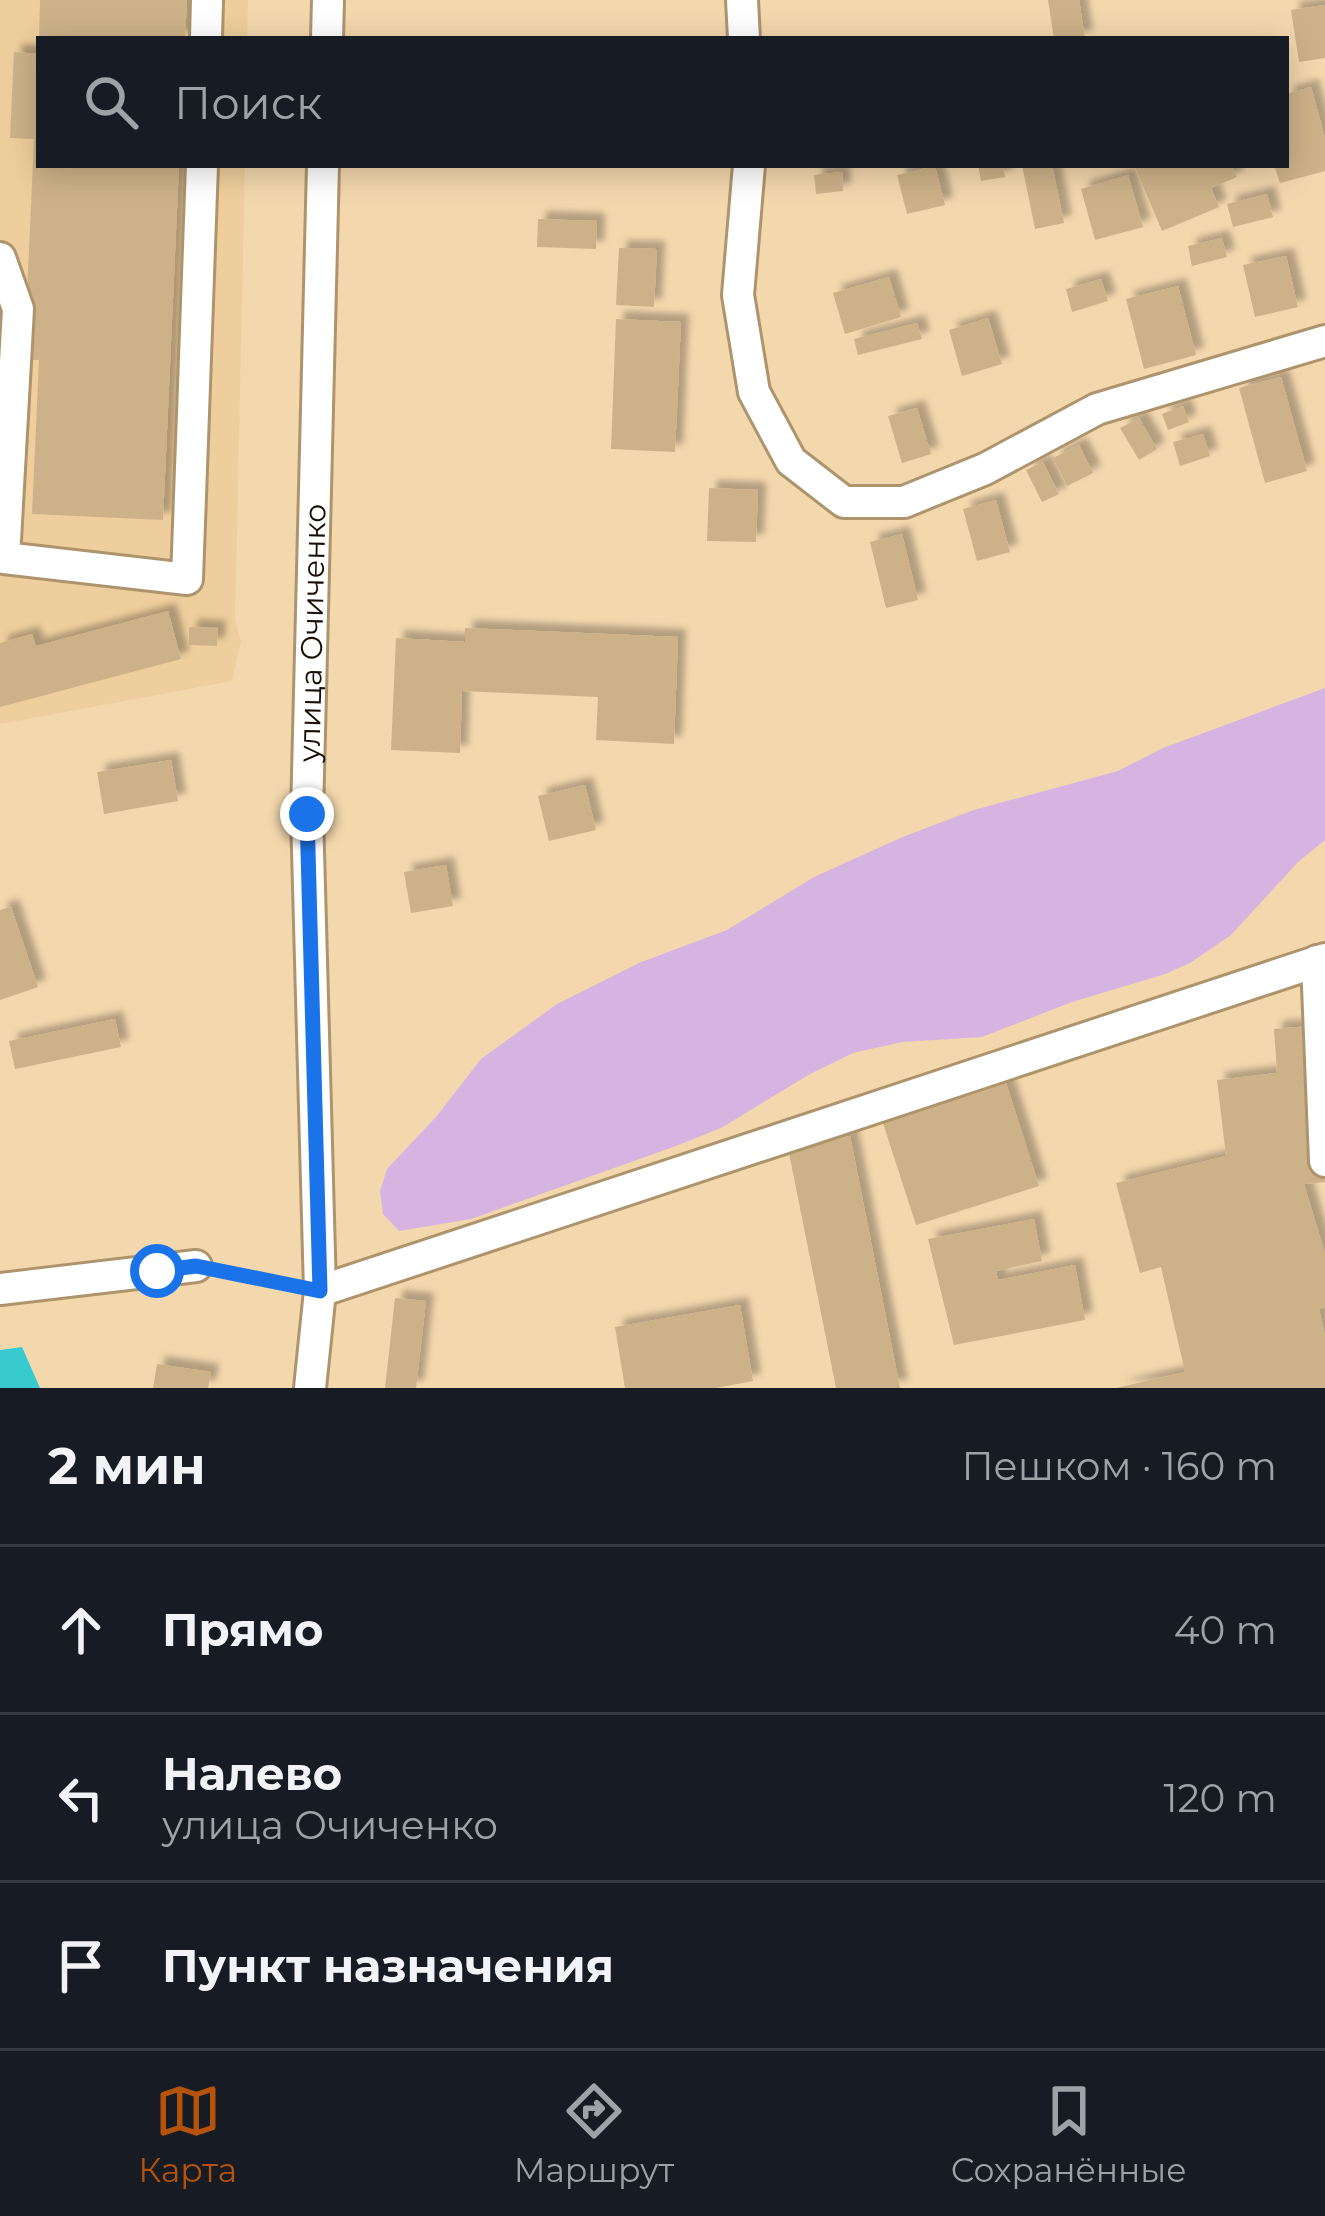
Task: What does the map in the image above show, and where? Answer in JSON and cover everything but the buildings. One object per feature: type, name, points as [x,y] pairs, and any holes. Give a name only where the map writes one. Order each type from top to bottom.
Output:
[{"type":"street","points":[[206,36],[208,0]]},
{"type":"street","points":[[327,36],[328,0]]},
{"type":"street","points":[[742,0],[744,36]]},
{"type":"street","points":[[0,258],[18,309],[4,558],[187,579],[202,168]]},
{"type":"street","name":"улица Очиченко","points":[[310,1388],[320,1291],[307,814],[323,168]]},
{"type":"street","points":[[749,168],[738,295],[754,392],[791,460],[844,502],[904,502],[985,469],[1097,409],[1325,341]]},
{"type":"street","points":[[320,1291],[1321,960],[1325,1161]]},
{"type":"street","points":[[0,1289],[196,1266]]},
{"type":"path","points":[[196,1266],[320,1291]]},
{"type":"shaded area","points":[[0,0],[248,0],[247,36],[36,36],[36,168],[245,168],[235,620],[241,641],[232,681],[0,724]]},
{"type":"shaded area","points":[[1325,688],[1325,840],[1298,862],[1231,935],[1190,963],[982,1037],[902,1042],[853,1053],[721,1128],[471,1219],[399,1231],[383,1214],[380,1191],[387,1169],[481,1059],[557,1004],[639,963],[727,930],[814,877],[905,836],[974,810],[1118,771],[1163,748]]},
{"type":"water","points":[[22,1347],[40,1388],[0,1388],[0,1350]]},
{"type":"route","points":[[157,1271],[196,1266],[320,1291],[307,814]]}]
